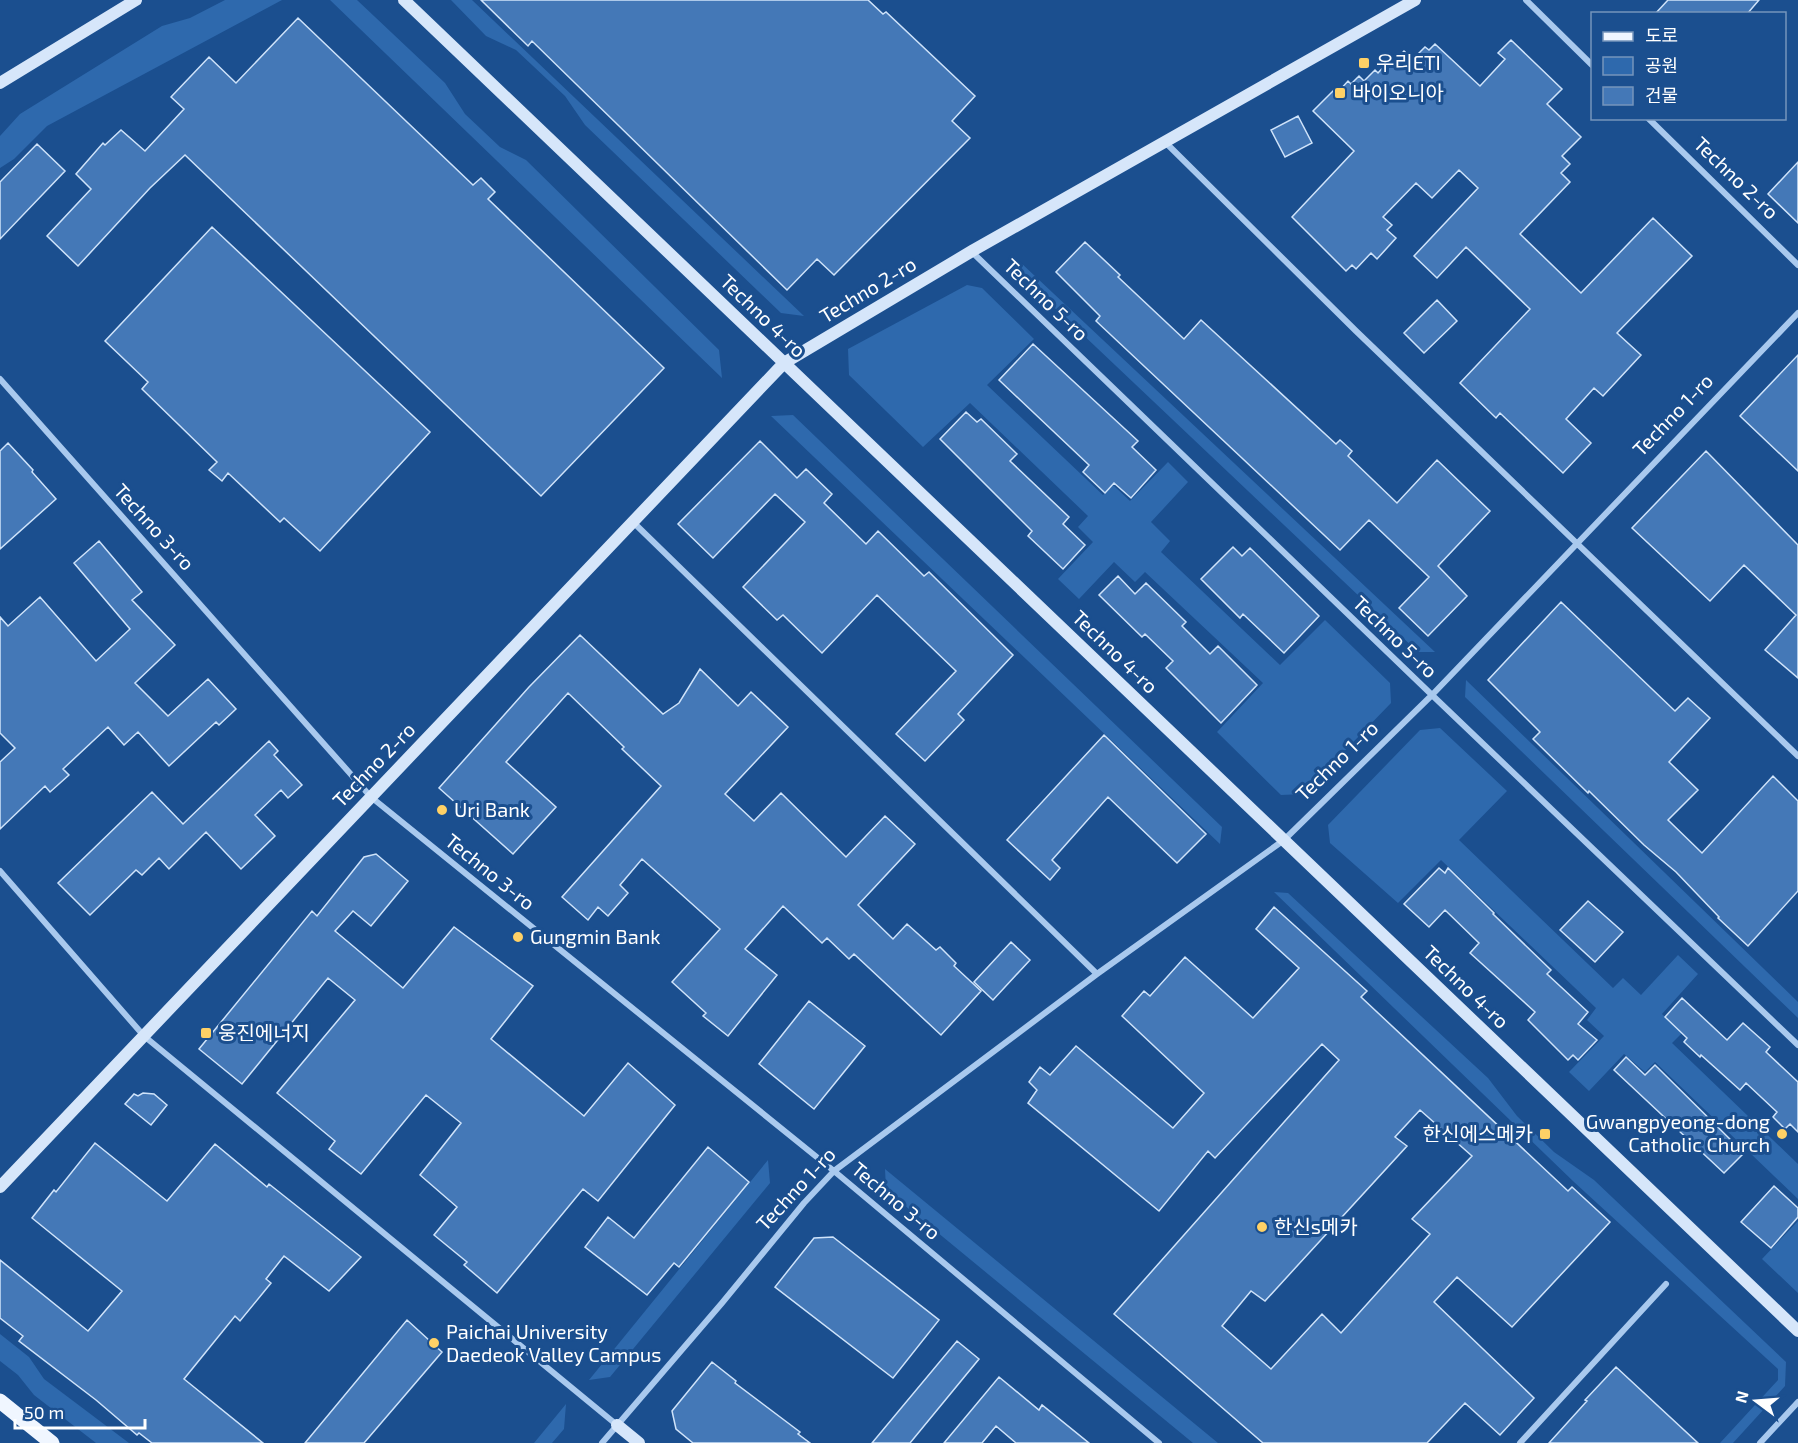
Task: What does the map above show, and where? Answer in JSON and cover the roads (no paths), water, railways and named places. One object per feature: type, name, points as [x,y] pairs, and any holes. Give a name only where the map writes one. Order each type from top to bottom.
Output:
[{"type":"main road","points":[[0,83],[136,0]]},
{"type":"main road","name":"Techno 4-ro","points":[[404,0],[1798,1331]]},
{"type":"main road","name":"Techno 2-ro","points":[[0,1187],[784,363],[972,251],[1415,0]]},
{"type":"main road","points":[[0,1401],[52,1443]]},
{"type":"main road","points":[[617,1425],[639,1443]]},
{"type":"street","points":[[1526,0],[1591,63]]},
{"type":"street","name":"Techno 2-ro","points":[[1650,120],[1798,265]]},
{"type":"street","points":[[1164,141],[1356,331],[1798,756]]},
{"type":"street","name":"Techno 5-ro","points":[[972,251],[1798,1045]]},
{"type":"street","name":"Techno 1-ro","points":[[602,1443],[804,1203],[834,1171],[1097,974],[1284,840],[1432,695],[1798,313]]},
{"type":"street","name":"Techno 3-ro","points":[[0,379],[371,797],[834,1171],[1159,1443]]},
{"type":"street","points":[[633,522],[1097,974]]},
{"type":"street","points":[[0,871],[144,1036],[617,1425]]},
{"type":"street","points":[[1520,1443],[1666,1284]]},
{"type":"street","points":[[1760,1443],[1798,1402]]},
{"type":"place","name":"우리ETI","points":[[1364,63]]},
{"type":"place","name":"바이오니아","points":[[1340,93]]},
{"type":"place","name":"Uri Bank","points":[[442,810]]},
{"type":"place","name":"Gungmin Bank","points":[[518,937]]},
{"type":"place","name":"웅진에너지","points":[[206,1033]]},
{"type":"place","name":"한신에스메카","points":[[1545,1134]]},
{"type":"place","name":"Gwangpyeong-dong Catholic Church","points":[[1782,1134]]},
{"type":"place","name":"한신s메카","points":[[1262,1227]]},
{"type":"place","name":"Paichai University Daedeok Valley Campus","points":[[434,1343]]}]
